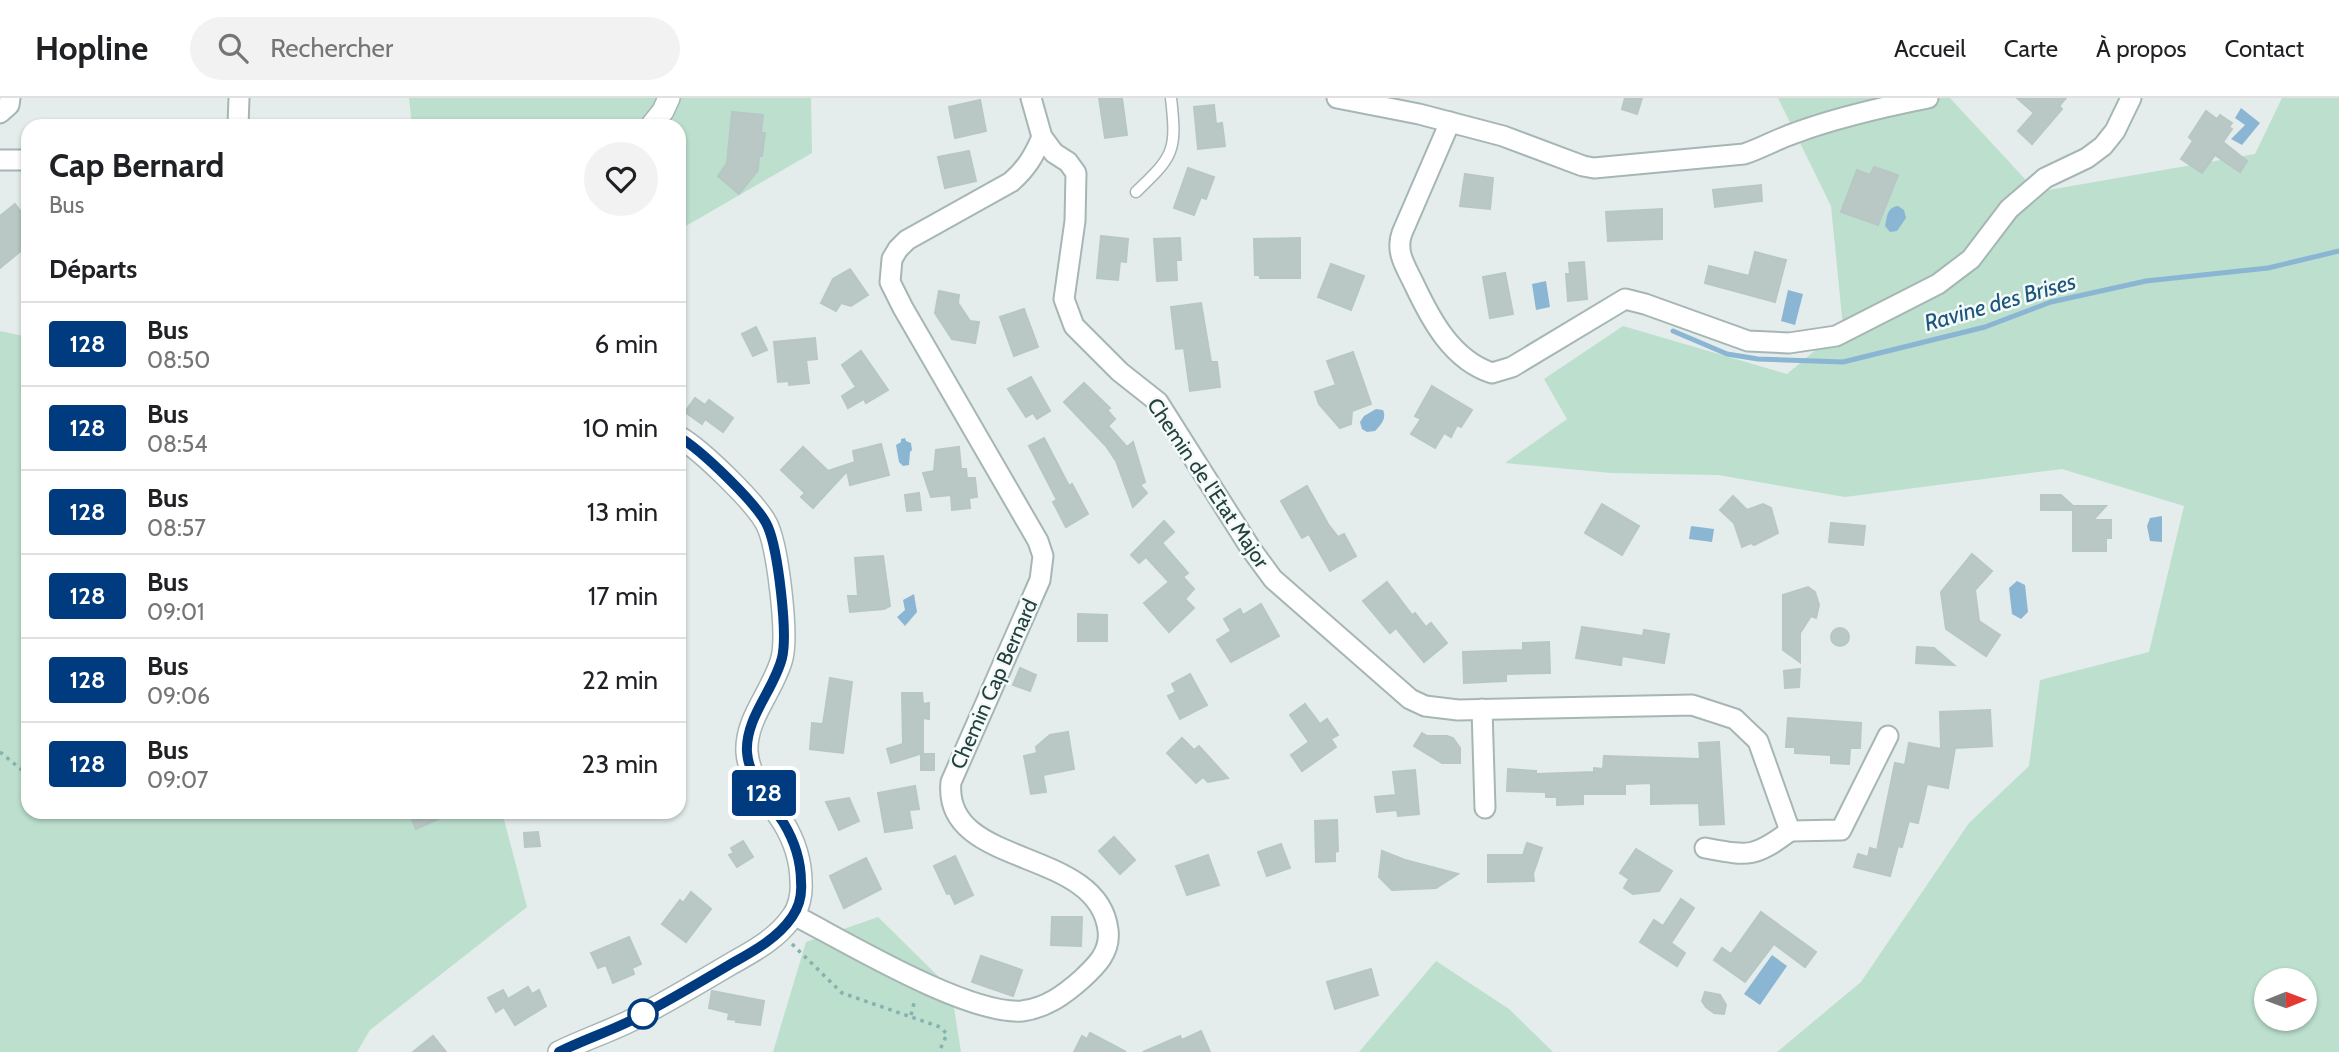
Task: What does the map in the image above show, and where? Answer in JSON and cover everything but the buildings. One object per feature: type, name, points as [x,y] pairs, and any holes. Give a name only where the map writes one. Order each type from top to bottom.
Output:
[{"type":"street","points":[[0,113],[9,105],[10,98]]},
{"type":"street","points":[[238,119],[239,98]]},
{"type":"street","points":[[657,119],[669,98]]},
{"type":"street","name":"Chemin de l'Etat Major","points":[[1031,98],[1042,137],[1054,153],[1074,167],[1076,173],[1075,221],[1064,299],[1074,326],[1120,372],[1158,402],[1251,549],[1273,579],[1410,699],[1425,706],[1440,709],[1482,709],[1692,705],[1735,719],[1758,741],[1790,831]]},
{"type":"street","points":[[1337,98],[1503,136],[1594,168],[1744,154],[1766,147],[1793,133],[1894,102],[1928,98]]},
{"type":"street","points":[[1450,122],[1402,233],[1399,248],[1429,316],[1445,338],[1474,366],[1492,373],[1512,367],[1625,299],[1635,300],[1748,341],[1789,343],[1836,336],[1938,284],[1971,260],[2009,209],[2045,178],[2087,158],[2103,146],[2115,131],[2131,98]]},
{"type":"street","name":"Chemin Cap Bernard","points":[[794,915],[921,980],[971,1002],[1000,1010],[1030,1010],[1054,1001],[1096,966],[1104,954],[1108,932],[1105,918],[1093,896],[1062,873],[999,849],[963,822],[951,804],[951,782],[1040,580],[1043,556],[1038,541],[890,282],[892,259],[907,240],[1011,182],[1024,171],[1034,157],[1042,137]]},
{"type":"street","points":[[0,160],[21,160]]},
{"type":"street","points":[[559,1052],[666,1002],[780,933],[794,915],[802,892],[795,846],[757,783],[749,766],[747,750],[754,721],[779,666],[784,641],[784,621],[768,527],[755,505],[686,442]]},
{"type":"street","points":[[1482,709],[1485,808]]},
{"type":"street","points":[[1705,848],[1750,854],[1765,850],[1790,831],[1841,830],[1888,736]]},
{"type":"lane","points":[[1136,192],[1170,156],[1174,125],[1171,98]]},
{"type":"path","points":[[0,752],[21,769]]},
{"type":"path","points":[[780,933],[842,993],[940,1027],[947,1034],[939,1052]]},
{"type":"green space","points":[[409,98],[811,98],[812,153],[686,226],[686,119],[411,119]]},
{"type":"green space","points":[[1778,98],[1950,98],[2037,192],[2255,154],[2282,98],[2339,98],[2339,1052],[1777,1052],[1861,982],[1969,823],[2029,766],[2040,680],[2149,652],[2184,506],[2062,469],[1845,497],[1718,475],[1611,473],[1505,463],[1567,419],[1544,379],[1623,326],[1787,374],[1843,327],[1831,206]]},
{"type":"green space","points":[[0,331],[21,336],[21,819],[504,819],[527,907],[370,1030],[357,1052],[0,1052]]},
{"type":"green space","points":[[878,917],[951,989],[961,1052],[773,1052],[806,942]]},
{"type":"green space","points":[[1436,961],[1509,1009],[1553,1052],[1359,1052]]},
{"type":"water","points":[[2241,108],[2260,123],[2242,145],[2231,139],[2245,125],[2235,118]]},
{"type":"water","points":[[1898,206],[1904,210],[1906,218],[1897,231],[1890,232],[1885,226],[1887,216],[1892,208]]},
{"type":"water","points":[[1546,281],[1550,307],[1536,310],[1532,284]]},
{"type":"water","points":[[1788,290],[1803,294],[1795,325],[1781,321]]},
{"type":"water","points":[[1376,409],[1383,410],[1384,419],[1375,431],[1367,432],[1362,429],[1360,422],[1364,416]]},
{"type":"water","points":[[905,438],[911,443],[912,450],[909,465],[903,466],[899,462],[896,445]]},
{"type":"water","points":[[2162,516],[2162,542],[2150,541],[2147,526],[2150,518]]},
{"type":"water","points":[[1691,526],[1714,529],[1712,542],[1689,539]]},
{"type":"water","points":[[2017,581],[2025,585],[2028,612],[2021,619],[2012,614],[2009,588]]},
{"type":"water","points":[[914,594],[917,612],[905,626],[897,617],[905,610],[903,600]]},
{"type":"water","points":[[1772,955],[1787,966],[1760,1005],[1744,994]]},
{"type":"waterway","name":"Ravine des Brises","points":[[1673,331],[1727,354],[1758,359],[1843,362],[1985,327],[2051,302],[2146,281],[2268,268],[2339,251]]},
{"type":"bus line","name":"128","points":[[559,1052],[666,1002],[747,955],[780,933],[794,915],[802,892],[795,846],[757,783],[749,766],[747,750],[754,721],[782,658],[784,641],[784,621],[768,527],[755,505],[686,442]]}]
